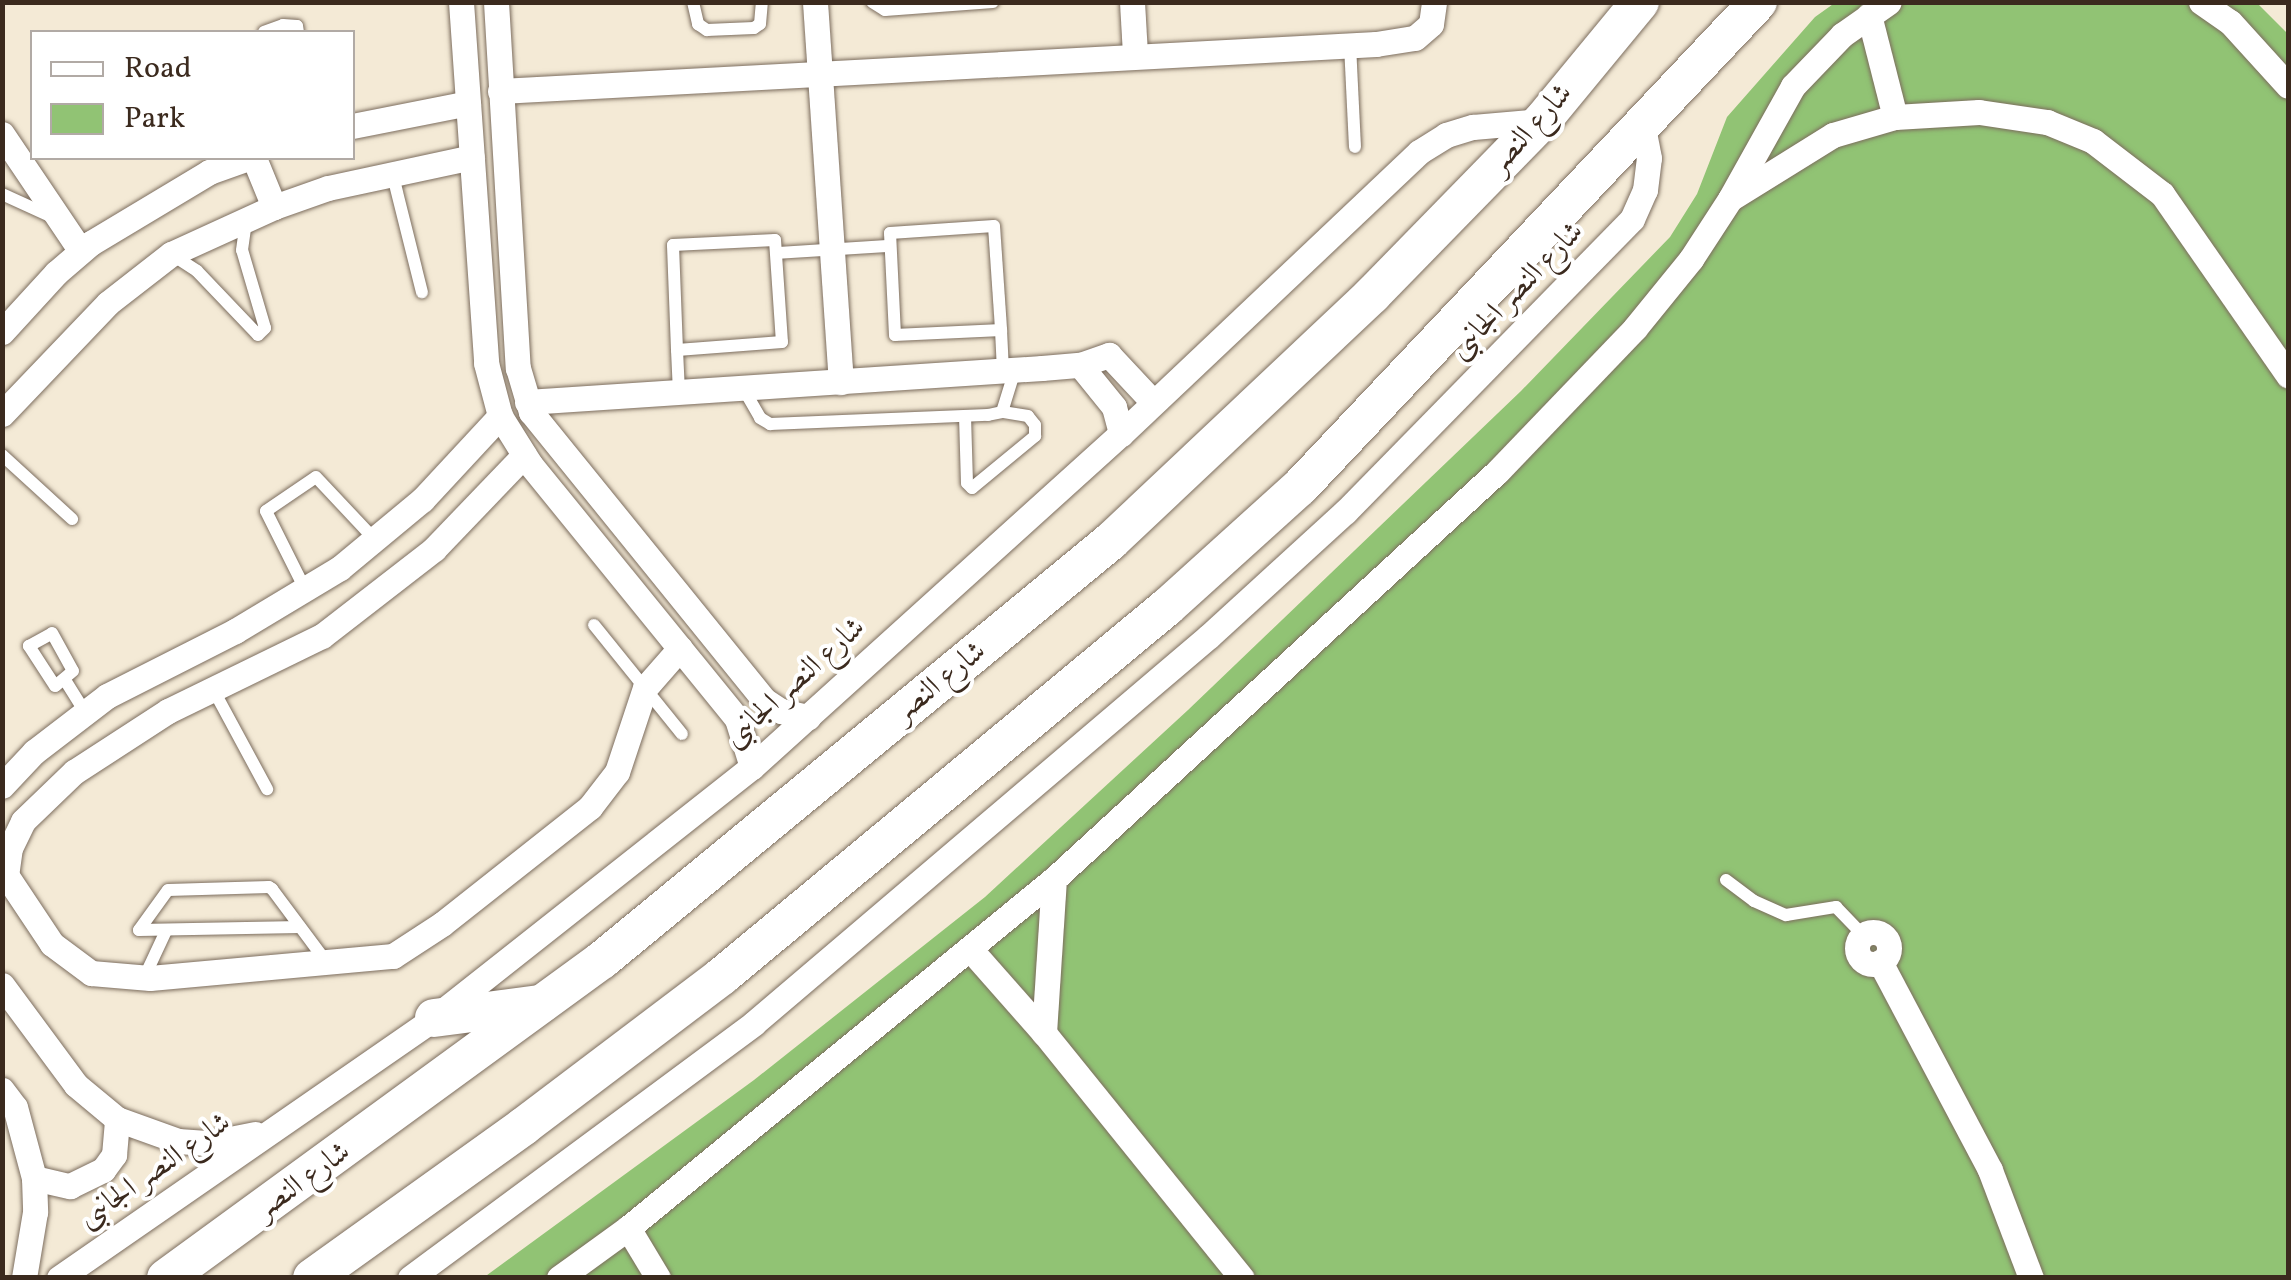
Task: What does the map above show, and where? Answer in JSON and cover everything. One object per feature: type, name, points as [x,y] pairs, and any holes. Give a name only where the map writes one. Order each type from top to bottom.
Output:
[{"type":"main road","name":"شارع النصر","points":[[166,1278],[544,1004],[1111,541],[1372,295],[1542,121],[1640,2]]},
{"type":"main road","points":[[312,1278],[722,976],[1167,607],[1300,487],[1758,2]]},
{"type":"main road","points":[[434,1018],[544,1004]]},
{"type":"main road","points":[[342,1278],[367,1240]]},
{"type":"street","points":[[461,2],[486,364],[500,416],[524,455],[737,719],[752,766]]},
{"type":"street","points":[[496,2],[518,368],[527,402],[764,700],[781,710],[808,717]]},
{"type":"street","points":[[814,2],[841,382]]},
{"type":"street","points":[[1132,2],[1134,54]]},
{"type":"street","points":[[500,90],[819,70],[1350,45],[1415,38],[1431,24],[1434,2]]},
{"type":"street","points":[[2200,2],[2230,22],[2288,86]]},
{"type":"street","points":[[559,1278],[628,1228],[1054,879],[1498,471],[1635,328],[1691,259],[1794,86],[1842,35],[1879,9],[1895,117]]},
{"type":"street","points":[[355,125],[468,103]]},
{"type":"street","points":[[1730,199],[1833,135],[1895,117],[1947,112],[2012,114],[2047,122],[2093,141],[2162,194],[2288,375]]},
{"type":"street","name":"شارع النصر الجانبى","points":[[60,1278],[434,1018],[752,766],[1121,434],[1418,152],[1446,135],[1473,127],[1542,121]]},
{"type":"street","name":"شارع النصر الجانبى","points":[[410,1278],[768,1011],[1209,636],[1345,512],[1632,219],[1645,190],[1649,158],[1643,127]]},
{"type":"street","points":[[2,134],[81,252]]},
{"type":"street","points":[[2,414],[108,304],[171,254],[274,207],[392,172],[472,157]]},
{"type":"street","points":[[2,332],[81,252],[180,188],[246,160]]},
{"type":"street","points":[[252,160],[274,207]]},
{"type":"street","points":[[527,402],[1080,365],[1096,356],[1116,358],[1153,402]]},
{"type":"street","points":[[1080,365],[1114,407],[1121,434]]},
{"type":"street","points":[[2,786],[34,752],[85,712],[254,619],[376,541],[422,500],[500,416]]},
{"type":"street","points":[[524,455],[434,550],[322,636],[213,689],[110,746],[13,821],[4,872],[52,944],[72,962],[112,978],[328,964],[382,958],[412,946],[590,807],[617,772],[645,688],[688,658],[720,646]]},
{"type":"street","points":[[254,619],[277,661]]},
{"type":"street","points":[[1044,1033],[1054,879]]},
{"type":"street","points":[[1863,935],[1874,932],[1888,942],[1888,954],[1880,962],[1990,1170],[2031,1278]]},
{"type":"street","points":[[970,949],[1044,1033],[1242,1278]]},
{"type":"street","points":[[2,984],[76,1085],[117,1119],[146,1133],[210,1143],[274,1128]]},
{"type":"street","points":[[2,1090],[20,1120],[34,1178],[35,1212],[24,1278]]},
{"type":"street","points":[[34,1178],[52,1186],[88,1181],[114,1155],[117,1119]]},
{"type":"street","points":[[628,1228],[658,1278]]},
{"type":"lane","points":[[693,2],[698,24],[707,30],[754,28],[760,24],[762,2]]},
{"type":"lane","points":[[872,2],[885,10],[993,2]]},
{"type":"lane","points":[[269,30],[283,25],[297,26],[298,30]]},
{"type":"lane","points":[[1350,45],[1355,147]]},
{"type":"lane","points":[[392,172],[422,292]]},
{"type":"lane","points":[[2,194],[60,220]]},
{"type":"lane","points":[[171,254],[197,271],[258,335],[265,328],[242,250],[248,218]]},
{"type":"lane","points":[[1001,330],[895,335],[890,233],[994,226],[1001,330],[1009,370],[1002,412]]},
{"type":"lane","points":[[677,350],[782,342],[775,240],[673,245],[677,350],[679,392]]},
{"type":"lane","points":[[778,253],[889,246]]},
{"type":"lane","points":[[743,388],[760,418],[770,424],[1002,412],[1028,416],[1035,425],[1035,436],[972,488],[967,483],[965,416]]},
{"type":"lane","points":[[2,456],[72,519]]},
{"type":"lane","points":[[305,589],[266,511],[316,477],[376,541]]},
{"type":"lane","points":[[594,625],[682,734]]},
{"type":"lane","points":[[64,680],[85,712]]},
{"type":"lane","points":[[213,689],[267,789]]},
{"type":"lane","points":[[1726,880],[1754,901],[1786,916],[1836,907],[1863,935]]},
{"type":"lane","points":[[300,927],[165,933],[139,930],[164,892],[269,886],[328,964]]},
{"type":"lane","points":[[144,978],[165,933]]},
{"type":"green space","points":[[1836,2],[2256,2],[2288,34],[2288,1277],[483,1278],[754,1080],[985,897],[1188,710],[1521,391],[1670,237],[1697,194],[1727,117],[1815,17]]}]
